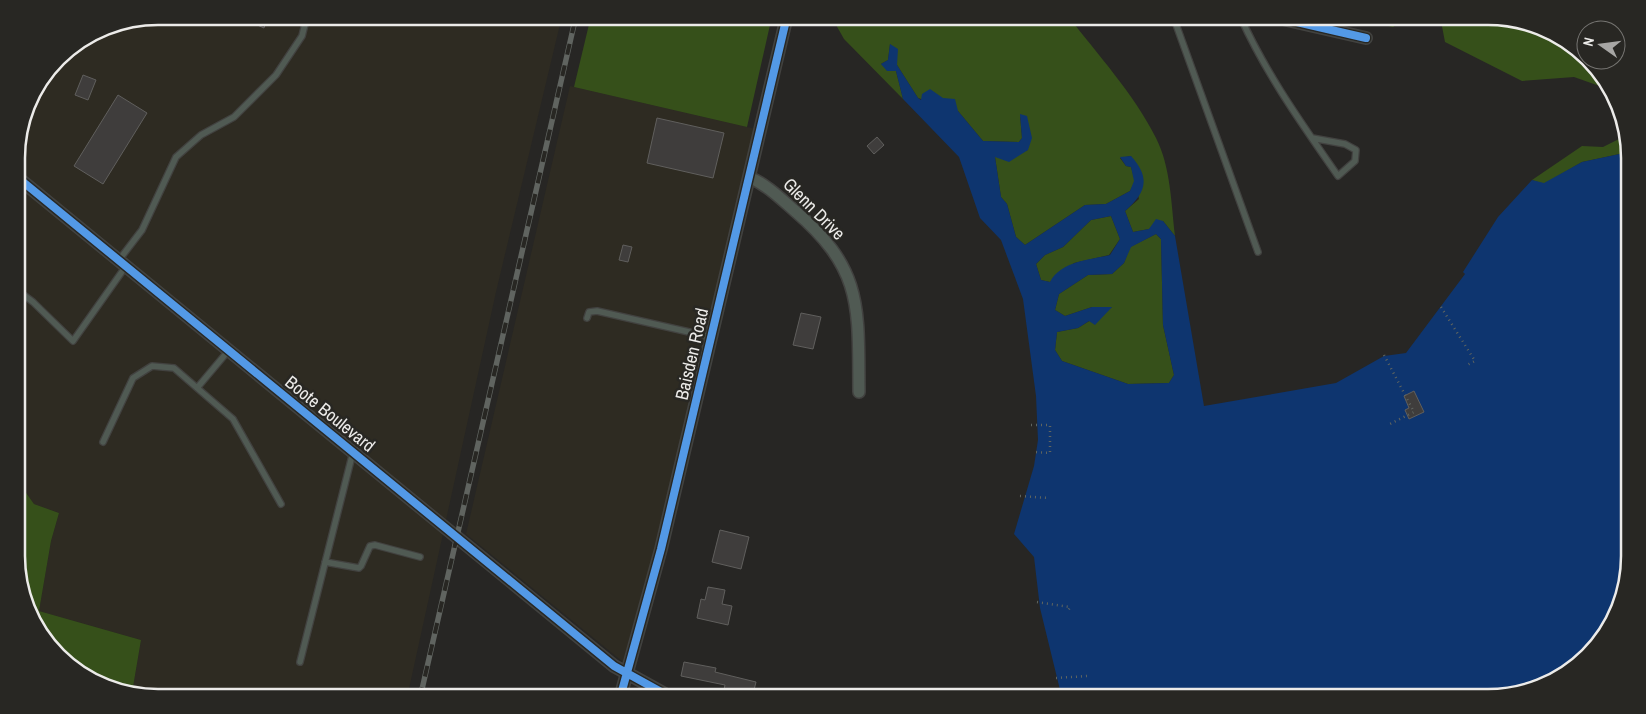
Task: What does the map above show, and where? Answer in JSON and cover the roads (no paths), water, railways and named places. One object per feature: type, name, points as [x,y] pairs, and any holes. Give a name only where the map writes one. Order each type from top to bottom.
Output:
[{"type":"street","name":"Baisden Road","points":[[622,689],[661,549],[785,25]]},
{"type":"street","points":[[1309,25],[1366,38]]},
{"type":"street","name":"Glenn Drive","points":[[749,177],[762,183],[807,221],[832,248],[844,267],[850,281],[858,313],[859,392]]},
{"type":"street","name":"Boote Boulevard","points":[[25,184],[614,666],[655,689]]},
{"type":"lane","points":[[25,296],[73,341],[142,230],[176,157],[201,135],[234,117],[276,75],[302,36],[305,25]]},
{"type":"lane","points":[[1175,25],[1258,252]]},
{"type":"lane","points":[[1244,25],[1282,94],[1312,138],[1338,176],[1355,161],[1356,150],[1345,144],[1312,138]]},
{"type":"lane","points":[[587,318],[589,312],[597,312],[711,337]]},
{"type":"lane","points":[[197,388],[229,350]]},
{"type":"lane","points":[[103,442],[134,378],[152,366],[174,368],[233,419],[281,504]]},
{"type":"lane","points":[[300,662],[352,452]]},
{"type":"lane","points":[[325,562],[358,568],[362,566],[370,546],[375,545],[420,557]]},
{"type":"water","points":[[890,44],[898,49],[897,65],[918,98],[921,100],[922,94],[930,89],[943,98],[955,99],[958,111],[983,141],[1019,142],[1022,138],[1020,114],[1027,116],[1032,138],[1028,150],[1009,162],[995,157],[1001,197],[1007,204],[1016,237],[1025,245],[1085,205],[1106,204],[1130,191],[1134,181],[1131,167],[1126,166],[1120,157],[1131,156],[1141,171],[1143,185],[1138,198],[1125,211],[1133,232],[1149,229],[1156,219],[1163,221],[1175,236],[1204,406],[1336,383],[1384,356],[1406,353],[1465,274],[1463,272],[1498,217],[1532,180],[1544,183],[1582,162],[1621,154],[1620,574],[1611,607],[1599,630],[1588,644],[1562,667],[1547,675],[1531,682],[1497,689],[1060,689],[1040,608],[1034,557],[1014,534],[1034,466],[1038,440],[1036,396],[1023,299],[1001,240],[980,218],[959,157],[903,99],[896,71],[887,71],[881,64],[888,60]],"holes":[[[1111,216],[1120,239],[1110,255],[1076,262],[1061,270],[1050,282],[1041,280],[1036,264],[1045,255],[1063,247],[1091,220]],[[1156,234],[1161,239],[1163,325],[1174,375],[1169,383],[1128,384],[1062,361],[1055,350],[1057,332],[1078,328],[1089,321],[1095,325],[1112,307],[1092,307],[1065,316],[1055,310],[1059,294],[1088,275],[1112,274],[1124,263],[1131,247]]]},
{"type":"railway","points":[[422,689],[574,25]]}]
